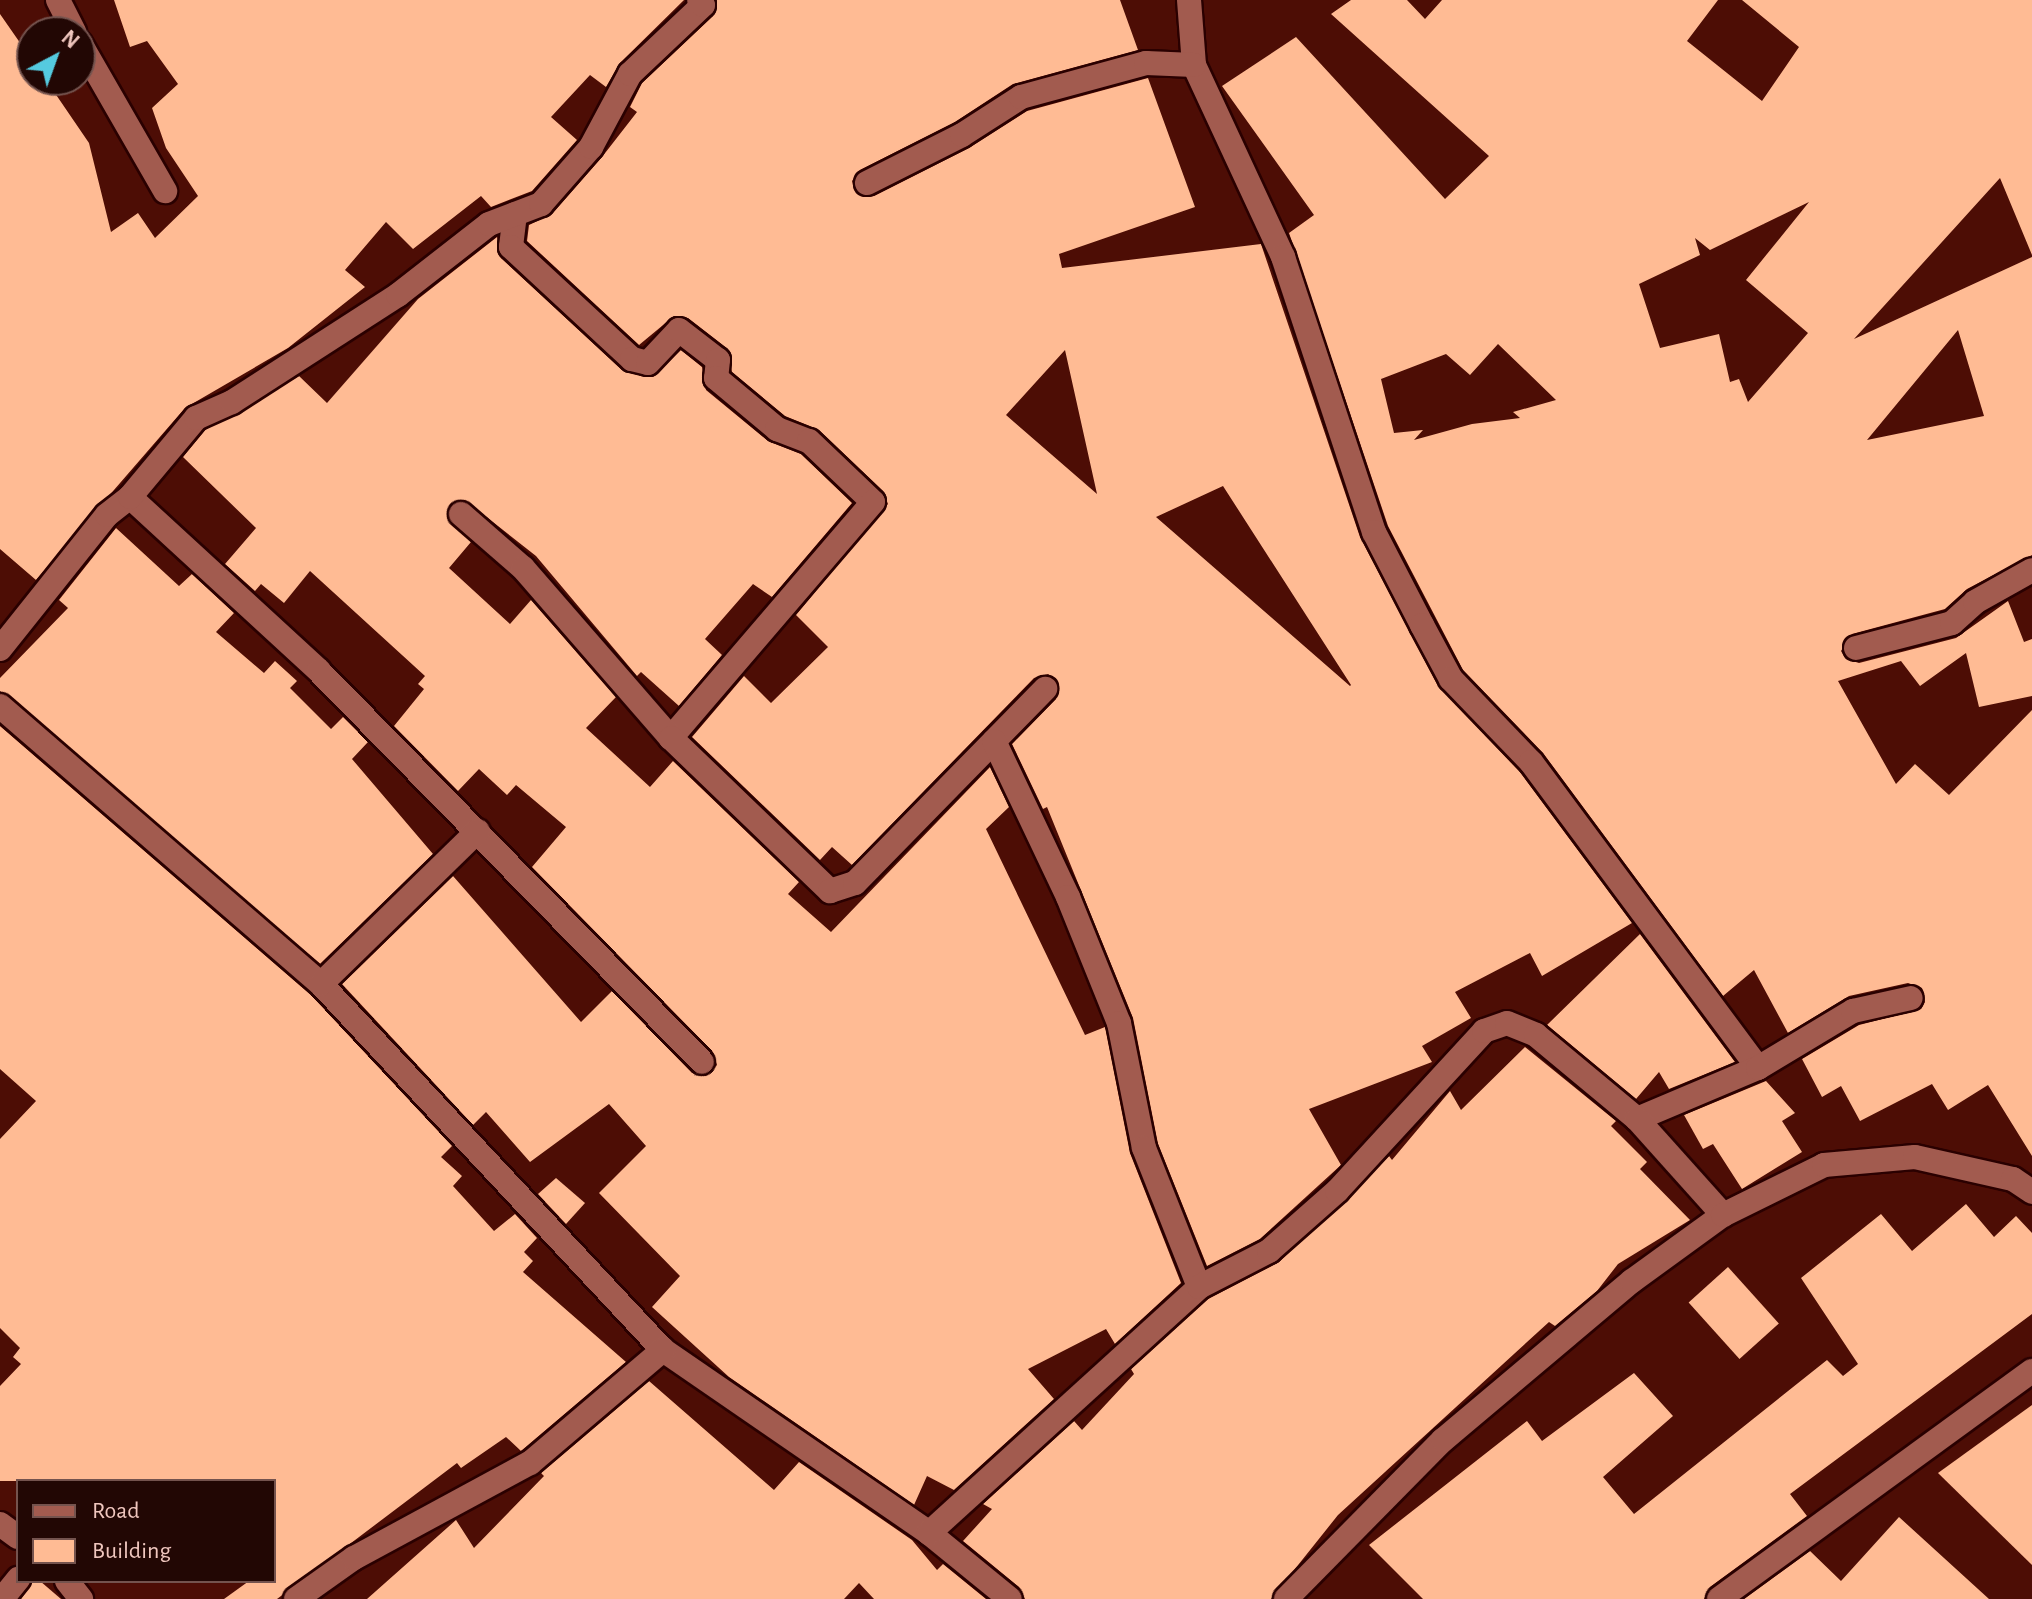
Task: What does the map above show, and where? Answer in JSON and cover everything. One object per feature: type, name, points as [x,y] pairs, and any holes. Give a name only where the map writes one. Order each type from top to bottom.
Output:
[{"type":"street","points":[[0,649],[107,515],[130,497],[196,418],[277,375],[398,295],[489,224],[541,204],[591,147],[630,74],[703,5],[699,0]]},
{"type":"street","points":[[1189,0],[1194,65],[1283,257],[1374,532],[1451,679],[1531,762],[1758,1068]]},
{"type":"street","points":[[867,183],[962,135],[1021,97],[1146,63],[1194,65]]},
{"type":"street","points":[[96,71],[165,191]]},
{"type":"street","points":[[515,214],[511,247],[632,359],[648,363],[679,330],[718,360],[716,378],[777,429],[809,441],[873,502],[671,738]]},
{"type":"street","points":[[130,497],[319,671],[702,1062]]},
{"type":"street","points":[[461,514],[523,568],[671,738],[830,891],[855,883],[1045,689]]},
{"type":"street","points":[[1856,648],[1952,623],[1975,602],[2032,570]]},
{"type":"street","points":[[0,706],[321,984],[663,1350],[929,1533],[1010,1599]]},
{"type":"street","points":[[994,741],[1068,897],[1119,1023],[1144,1148],[1199,1287]]},
{"type":"street","points":[[321,984],[478,831]]},
{"type":"street","points":[[1637,1119],[1758,1068],[1853,1011],[1911,998]]},
{"type":"street","points":[[929,1533],[1199,1287],[1269,1251],[1337,1191],[1484,1031],[1507,1023],[1536,1035],[1637,1119],[1723,1215]]},
{"type":"street","points":[[1286,1599],[1443,1440],[1632,1281],[1723,1215],[1824,1165],[1915,1157],[2013,1179],[2032,1192]]},
{"type":"street","points":[[296,1599],[354,1558],[530,1463],[663,1350]]},
{"type":"street","points":[[1719,1599],[2032,1371]]},
{"type":"street","points":[[2,1599],[16,1582]]},
{"type":"street","points":[[69,1583],[81,1599]]},
{"type":"building","points":[[114,0],[684,0],[620,63],[606,87],[590,75],[551,117],[577,140],[532,191],[491,207],[481,196],[413,249],[386,222],[345,270],[365,287],[288,348],[185,408],[36,580],[0,549],[0,14],[16,37],[16,96],[57,96],[89,143],[111,232],[138,213],[155,238],[198,196],[166,148],[152,108],[178,84],[147,41],[130,47]]},
{"type":"building","points":[[717,0],[1120,0],[1138,50],[1013,84],[955,122],[860,170],[852,181],[854,190],[874,196],[969,148],[1027,111],[1148,78],[1195,207],[1059,254],[1062,268],[1261,244],[1360,537],[1438,686],[1520,772],[1632,923],[1542,976],[1530,953],[1455,992],[1471,1018],[1422,1046],[1432,1062],[1309,1109],[1341,1165],[1260,1239],[1207,1266],[1158,1144],[1133,1018],[1047,807],[1043,809],[1012,744],[1056,699],[1056,679],[1048,674],[1034,678],[852,865],[832,847],[820,860],[692,737],[744,676],[771,703],[828,647],[796,615],[888,504],[883,491],[819,430],[785,416],[732,372],[728,349],[688,318],[674,316],[639,345],[527,241],[529,225],[552,214],[637,112],[630,107],[642,83],[713,16]],"holes":[[[1065,350],[1097,494],[1006,415]],[[1223,486],[1351,685],[1350,686],[1156,517]]]},
{"type":"building","points":[[1351,0],[1407,0],[1425,19],[1442,0],[1718,0],[1687,41],[1762,101],[1799,47],[1742,0],[2032,0],[2032,255],[2000,178],[1854,339],[2032,257],[2032,555],[1967,589],[1945,609],[1852,634],[1841,651],[1846,659],[1859,663],[1956,638],[2008,601],[2024,642],[2032,639],[2032,696],[1979,707],[1966,653],[1920,686],[1901,661],[1838,681],[1896,784],[1915,764],[1949,795],[2032,710],[2032,1156],[1988,1085],[1948,1110],[1932,1084],[1860,1121],[1841,1086],[1822,1097],[1802,1059],[1859,1025],[1921,1009],[1925,1002],[1922,988],[1908,983],[1849,996],[1788,1033],[1754,970],[1723,996],[1543,753],[1463,670],[1388,526],[1289,233],[1314,215],[1222,86],[1296,37],[1445,199],[1489,156],[1331,14]],"holes":[[[1809,202],[1746,280],[1808,333],[1748,402],[1739,379],[1730,382],[1719,334],[1660,348],[1639,284],[1700,255],[1695,238],[1710,250]],[[1958,330],[1984,416],[1867,440]],[[1498,344],[1556,400],[1513,412],[1520,418],[1472,424],[1414,440],[1423,430],[1394,433],[1381,379],[1446,354],[1470,375]]]},
{"type":"building","points":[[497,237],[501,258],[622,370],[653,377],[681,350],[702,367],[706,390],[768,441],[801,454],[852,503],[772,597],[753,584],[705,639],[722,655],[679,706],[641,672],[637,676],[536,556],[465,500],[450,504],[447,518],[471,542],[449,568],[510,624],[531,600],[616,697],[586,728],[650,787],[673,761],[799,882],[788,894],[831,932],[990,767],[1009,807],[986,829],[1085,1035],[1105,1027],[1130,1153],[1181,1283],[1115,1344],[1106,1329],[1028,1369],[1054,1399],[954,1490],[927,1476],[914,1505],[729,1377],[652,1307],[680,1276],[599,1193],[646,1146],[609,1104],[530,1162],[486,1112],[473,1125],[342,984],[453,876],[581,1022],[612,991],[692,1073],[706,1076],[717,1065],[713,1052],[532,867],[566,827],[516,785],[507,795],[479,769],[458,791],[394,726],[424,689],[418,684],[425,676],[310,571],[284,603],[261,584],[255,591],[225,564],[256,528],[183,457],[205,430],[299,376],[327,403],[418,299]]},
{"type":"building","points":[[116,528],[179,586],[192,574],[234,613],[216,632],[264,673],[275,661],[297,681],[290,688],[331,729],[343,717],[368,742],[352,759],[433,854],[320,964],[0,691],[0,678],[68,608],[59,600]]},
{"type":"building","points":[[0,726],[311,995],[452,1146],[441,1157],[462,1176],[453,1186],[494,1231],[515,1214],[537,1238],[524,1252],[533,1261],[523,1272],[626,1362],[521,1451],[506,1437],[461,1468],[457,1463],[277,1599],[224,1599],[246,1583],[276,1583],[276,1479],[0,1481],[0,1386],[21,1364],[13,1357],[20,1348],[0,1328],[0,1139],[36,1101],[0,1069]]},
{"type":"building","points":[[1640,934],[1735,1062],[1669,1089],[1659,1072],[1636,1099],[1547,1025]]},
{"type":"building","points":[[1525,1047],[1616,1121],[1611,1126],[1647,1162],[1640,1169],[1690,1220],[1618,1264],[1597,1291],[1555,1326],[1549,1322],[1338,1515],[1271,1599],[1025,1599],[1019,1587],[963,1541],[992,1509],[983,1504],[1074,1421],[1082,1430],[1134,1374],[1131,1369],[1208,1299],[1279,1262],[1389,1156],[1392,1160],[1450,1091],[1461,1110]]},
{"type":"building","points":[[1766,1081],[1795,1113],[1782,1121],[1802,1152],[1742,1189],[1713,1144],[1703,1149],[1684,1115]]},
{"type":"building","points":[[556,1178],[585,1203],[566,1224],[538,1194]]},
{"type":"building","points":[[1966,1204],[1994,1237],[2016,1216],[2032,1233],[2032,1314],[1790,1494],[1807,1516],[1710,1587],[1704,1599],[1423,1599],[1369,1545],[1527,1421],[1542,1441],[1634,1373],[1673,1416],[1603,1477],[1634,1514],[1827,1360],[1843,1376],[1858,1364],[1801,1278],[1881,1214],[1912,1251]]},
{"type":"building","points":[[1728,1267],[1779,1323],[1739,1359],[1689,1302]]},
{"type":"building","points":[[649,1381],[774,1490],[799,1462],[912,1540],[937,1570],[943,1564],[986,1599],[874,1599],[859,1583],[844,1599],[367,1599],[456,1520],[474,1548],[544,1476],[541,1473]]},
{"type":"building","points":[[2032,1405],[2032,1565],[1938,1473]]},
{"type":"building","points":[[1899,1517],[1989,1599],[1744,1599],[1810,1551],[1841,1581]]},
{"type":"building","points":[[32,1583],[42,1583],[61,1599],[21,1599]]}]
